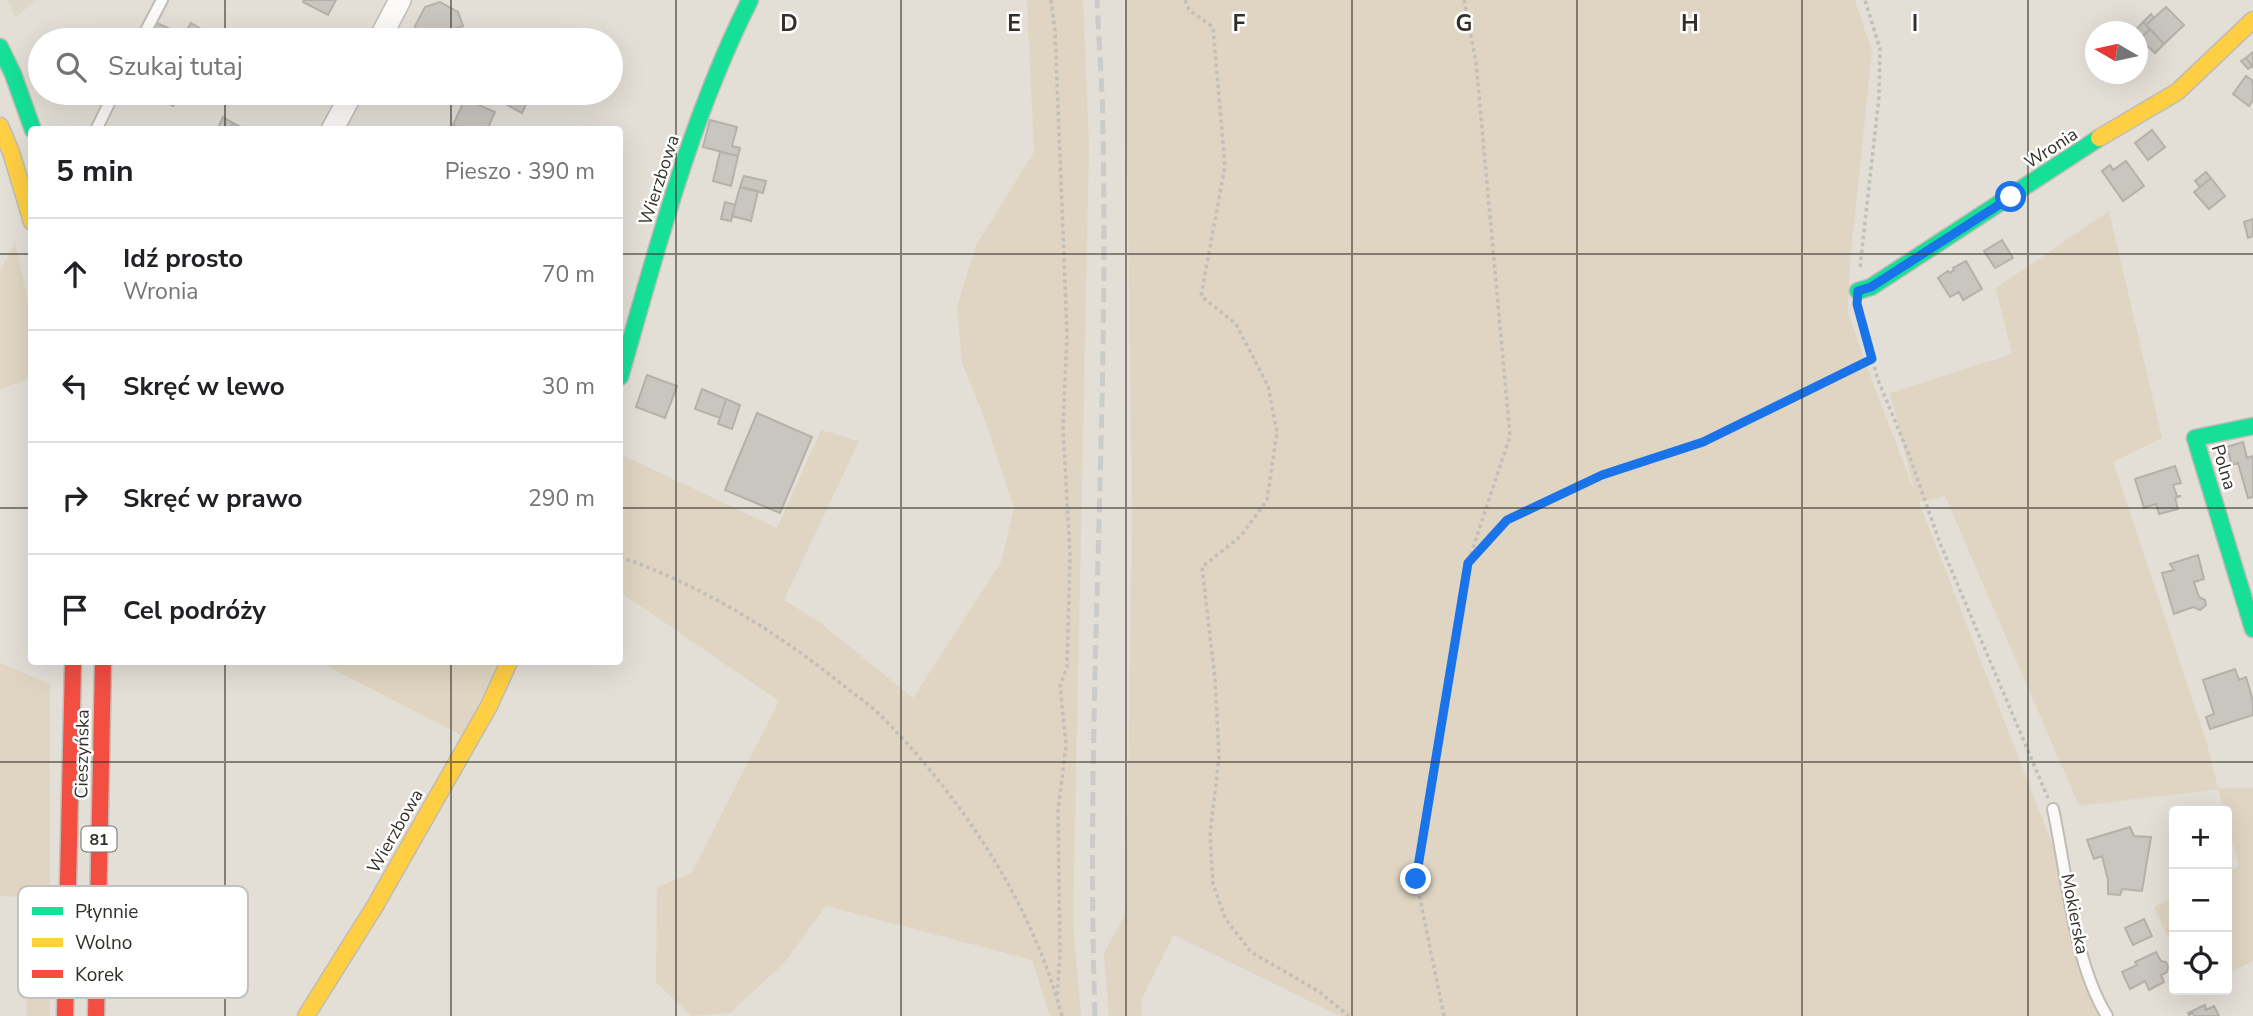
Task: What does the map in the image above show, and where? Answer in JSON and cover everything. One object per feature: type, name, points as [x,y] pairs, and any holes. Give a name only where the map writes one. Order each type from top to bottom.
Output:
[{"type":"street","points":[[385,28],[400,0]]},
{"type":"street","name":"Wierzbowa","points":[[623,366],[679,173],[736,28],[750,0]]},
{"type":"street","name":"Wronia","points":[[1858,291],[1871,287],[2127,120],[2170,97],[2253,20]]},
{"type":"street","points":[[0,47],[32,126]]},
{"type":"street","points":[[334,126],[346,105]]},
{"type":"street","points":[[0,126],[28,209]]},
{"type":"street","name":"Polna","points":[[2253,426],[2195,438],[2253,629]]},
{"type":"street","name":"Cieszyńska","points":[[68,886],[73,665]]},
{"type":"street","name":"Cieszyńska","points":[[99,886],[103,665]]},
{"type":"street","name":"Wierzbowa","points":[[306,1016],[375,906],[489,706],[508,665]]},
{"type":"street","name":"Cieszyńska","points":[[65,998],[65,1016]]},
{"type":"street","name":"Cieszyńska","points":[[96,998],[96,1016]]},
{"type":"lane","points":[[147,28],[162,0]]},
{"type":"lane","points":[[98,126],[108,105]]},
{"type":"lane","name":"Mokierska","points":[[2053,809],[2082,956],[2091,984],[2107,1016]]},
{"type":"path","points":[[1051,0],[1055,31],[1067,333],[1063,430],[1070,555],[1067,667],[1060,686],[1066,745],[1058,811],[1060,955],[1057,998]]},
{"type":"path","points":[[1185,0],[1189,10],[1213,27],[1225,166],[1201,296],[1236,324],[1268,386],[1277,432],[1267,500],[1241,536],[1202,567],[1215,679],[1219,757],[1210,835],[1213,884],[1225,918],[1251,952],[1318,991],[1349,1016]]},
{"type":"path","points":[[1444,1016],[1416,879],[1468,563],[1510,436],[1476,62],[1464,0]]},
{"type":"path","points":[[1865,0],[1880,50],[1879,97],[1857,304],[1872,359],[1941,543],[2053,809]]},
{"type":"path","points":[[1468,563],[1507,520],[1602,475],[1703,442],[1872,359]]},
{"type":"path","points":[[623,558],[721,601],[806,656],[882,717],[947,789],[1006,881],[1037,940],[1062,1016]]},
{"type":"shaded area","points":[[8,0],[36,0],[15,18]]},
{"type":"shaded area","points":[[1027,0],[1083,0],[1089,146],[1073,923],[1081,1016],[1050,1016],[1032,960],[826,906],[784,963],[730,1013],[691,1016],[656,982],[657,887],[691,874],[779,701],[623,594],[623,455],[777,528],[821,430],[859,441],[784,600],[818,621],[913,698],[1001,562],[1014,508],[983,414],[962,363],[957,307],[976,245],[1034,152]]},
{"type":"shaded area","points":[[1125,0],[1855,0],[1872,51],[1850,262],[1848,313],[1915,493],[1890,393],[2012,354],[1996,288],[2109,211],[2162,438],[2113,462],[2206,740],[2218,788],[2253,788],[2253,961],[2232,972],[2232,870],[2239,866],[2232,840],[2232,806],[2223,806],[2218,789],[2079,806],[1945,496],[1919,502],[2065,877],[2103,1016],[1340,1016],[1174,935],[1141,1001],[1142,1016],[1109,1016],[1104,953],[1126,912],[1132,515]]},
{"type":"shaded area","points":[[15,242],[28,302],[28,379],[0,389],[0,271]]},
{"type":"shaded area","points":[[0,663],[50,684],[50,886],[18,886],[18,897],[0,896]]},
{"type":"shaded area","points":[[325,665],[499,665],[465,737]]},
{"type":"shaded area","points":[[2169,900],[2169,939],[2154,907]]},
{"type":"shaded area","points":[[27,998],[50,998],[50,1016],[27,1016]]},
{"type":"building","points":[[336,0],[328,15],[303,2]]},
{"type":"building","points":[[440,2],[458,12],[463,26],[416,28],[425,7]]},
{"type":"building","points":[[2166,7],[2184,25],[2164,44],[2148,27],[2148,23]]},
{"type":"building","points":[[2151,14],[2154,18],[2148,23],[2144,21]]},
{"type":"building","points":[[155,22],[168,28],[152,28]]},
{"type":"building","points":[[2150,29],[2164,44],[2155,53],[2148,46]]},
{"type":"building","points":[[2253,52],[2253,67],[2246,58]]},
{"type":"building","points":[[2246,58],[2252,66],[2248,69],[2241,61]]},
{"type":"building","points":[[2246,76],[2253,81],[2253,100],[2249,106],[2233,94]]},
{"type":"building","points":[[462,105],[479,105],[495,112],[489,126],[453,125]]},
{"type":"building","points":[[507,105],[526,105],[522,113]]},
{"type":"building","points":[[223,117],[233,123],[231,126],[219,126]]},
{"type":"building","points":[[710,120],[737,127],[732,146],[740,148],[738,156],[703,147]]},
{"type":"building","points":[[2152,130],[2165,147],[2148,160],[2135,143]]},
{"type":"building","points":[[720,152],[738,156],[731,186],[713,181]]},
{"type":"building","points":[[2126,161],[2144,186],[2123,201],[2102,171],[2110,165],[2113,170]]},
{"type":"building","points":[[2206,172],[2211,178],[2200,187],[2195,181]]},
{"type":"building","points":[[744,176],[766,181],[763,193],[740,187]]},
{"type":"building","points":[[2211,178],[2225,196],[2209,209],[2194,192]]},
{"type":"building","points":[[740,187],[758,191],[751,221],[732,216]]},
{"type":"building","points":[[725,202],[735,205],[731,221],[721,219]]},
{"type":"building","points":[[2253,219],[2253,236],[2248,238],[2244,222]]},
{"type":"building","points":[[2002,240],[2013,258],[1995,268],[1984,251]]},
{"type":"building","points":[[1966,261],[1982,289],[1963,300],[1959,292],[1950,297],[1938,278]]},
{"type":"building","points":[[647,375],[677,386],[665,418],[636,407]]},
{"type":"building","points":[[702,389],[726,399],[720,418],[695,409]]},
{"type":"building","points":[[726,399],[740,405],[732,429],[718,424]]},
{"type":"building","points":[[757,413],[812,437],[780,513],[725,490]]},
{"type":"building","points":[[2243,442],[2247,458],[2253,456],[2253,497],[2248,498],[2238,463],[2232,465],[2227,447]]},
{"type":"building","points":[[2175,466],[2181,483],[2173,485],[2177,496],[2181,496],[2175,498],[2178,509],[2159,514],[2156,504],[2144,508],[2135,479]]},
{"type":"building","points":[[2198,555],[2204,579],[2194,582],[2199,597],[2205,600],[2206,605],[2200,610],[2193,607],[2174,614],[2162,573],[2174,570],[2170,564]]},
{"type":"building","points":[[2235,669],[2239,680],[2246,677],[2253,701],[2253,715],[2210,729],[2206,717],[2214,714],[2203,680]]},
{"type":"building","points":[[2130,827],[2134,836],[2151,837],[2142,891],[2122,889],[2120,895],[2108,894],[2108,880],[2102,856],[2094,859],[2087,840]]},
{"type":"building","points":[[2144,919],[2152,936],[2133,945],[2125,928]]},
{"type":"building","points":[[2156,952],[2168,967],[2167,972],[2161,975],[2164,982],[2149,990],[2145,981],[2130,989],[2122,972]]},
{"type":"building","points":[[2205,1005],[2206,1010],[2214,1006],[2219,1016],[2194,1016],[2193,1013],[2189,1015],[2188,1013]]},
{"type":"railway","points":[[1095,1016],[1093,796],[1104,247],[1103,120],[1097,0]]},
{"type":"traffic: fast","points":[[623,367],[692,138],[750,0]]},
{"type":"traffic: fast","points":[[0,47],[32,126]]},
{"type":"traffic: fast","points":[[1858,291],[1871,287],[2099,138]]},
{"type":"traffic: fast","points":[[2253,426],[2195,438],[2253,629]]},
{"type":"traffic: slow","points":[[2099,138],[2177,92],[2253,20]]},
{"type":"traffic: slow","points":[[0,126],[28,209]]},
{"type":"traffic: slow","points":[[306,1016],[375,906],[489,706],[508,665]]},
{"type":"traffic: jam","points":[[68,886],[73,665]]},
{"type":"traffic: jam","points":[[99,886],[103,665]]},
{"type":"traffic: jam","points":[[65,998],[65,1016]]},
{"type":"traffic: jam","points":[[96,998],[96,1016]]},
{"type":"route","points":[[1416,879],[1468,563],[1507,520],[1602,475],[1703,442],[1872,359],[1857,304],[1858,291],[1871,287],[2011,197]]}]
